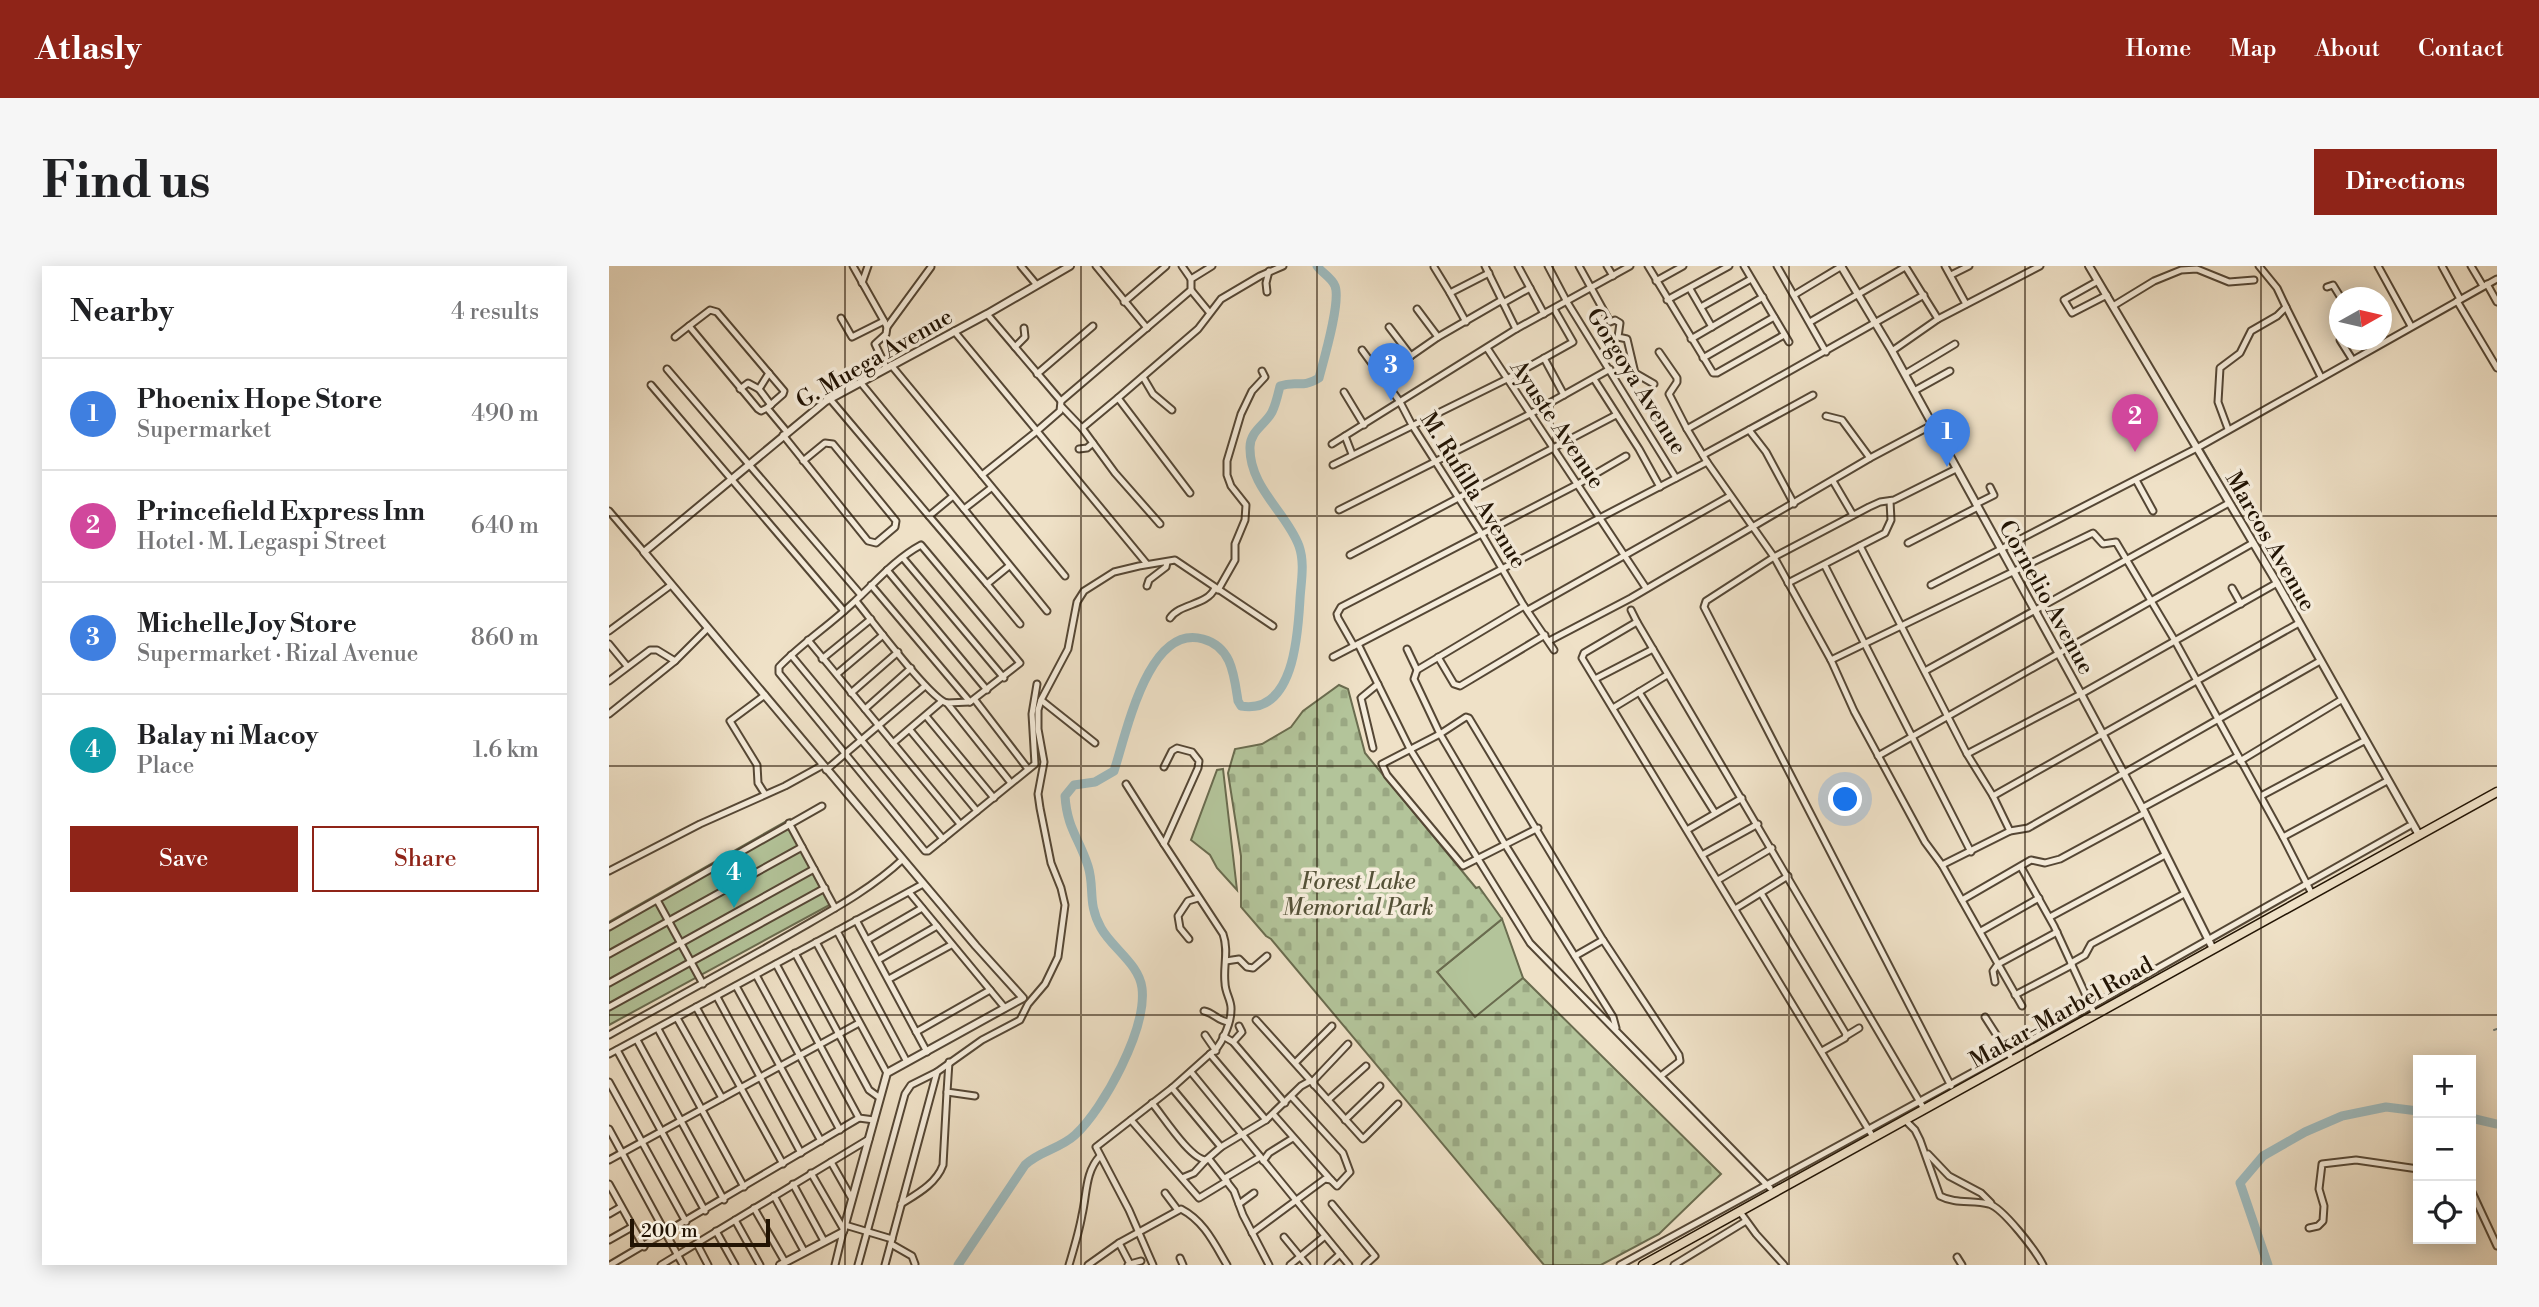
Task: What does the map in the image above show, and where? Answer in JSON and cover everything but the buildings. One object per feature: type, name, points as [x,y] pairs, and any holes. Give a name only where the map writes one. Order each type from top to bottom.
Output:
[{"type":"main road","name":"Makar-Marbel Road","points":[[1643,1265],[1954,1093],[2010,1057],[2095,1015],[2497,792]]},
{"type":"street","points":[[853,266],[886,324],[886,334],[875,344],[888,366],[1065,576]]},
{"type":"street","points":[[862,283],[868,266]]},
{"type":"street","points":[[1021,266],[1037,284]]},
{"type":"street","points":[[1096,266],[1147,328]]},
{"type":"street","points":[[1124,302],[1166,266]]},
{"type":"street","points":[[1182,266],[1191,279],[1191,290],[1209,312]]},
{"type":"street","points":[[1191,279],[1212,266]]},
{"type":"street","points":[[1082,428],[1198,329],[1209,312],[1228,294],[1283,266]]},
{"type":"street","points":[[1485,266],[1516,329]]},
{"type":"street","points":[[1518,266],[1544,314]]},
{"type":"street","name":"Gorgoya Avenue","points":[[1548,266],[1567,302],[1676,478]]},
{"type":"street","points":[[1579,266],[1610,323],[1615,320],[1620,323],[1618,337],[1627,339],[1635,373],[1654,384]]},
{"type":"street","points":[[1607,266],[1613,276]]},
{"type":"street","points":[[1332,444],[1516,329],[1630,266]]},
{"type":"street","points":[[1648,266],[1715,374],[1784,335]]},
{"type":"street","points":[[1656,281],[1683,266]]},
{"type":"street","points":[[1667,300],[1729,266]]},
{"type":"street","points":[[1744,266],[1790,342]]},
{"type":"street","points":[[1777,266],[1826,352]]},
{"type":"street","points":[[1794,295],[1841,266]]},
{"type":"street","name":"Cornelio Avenue","points":[[1841,266],[1905,374],[2081,694],[2213,949]]},
{"type":"street","points":[[1810,322],[1905,266],[1938,319]]},
{"type":"street","points":[[1945,266],[1966,304]]},
{"type":"street","points":[[1951,275],[1969,266]]},
{"type":"street","points":[[1892,351],[1938,319],[2040,266]]},
{"type":"street","name":"Marcos Avenue","points":[[2089,266],[2277,583],[2341,701],[2419,835]]},
{"type":"street","points":[[2259,266],[2277,288],[2321,377]]},
{"type":"street","points":[[2378,266],[2411,326]]},
{"type":"street","points":[[2442,266],[2497,368]]},
{"type":"street","points":[[2471,266],[2497,302]]},
{"type":"street","points":[[841,318],[852,337],[886,324],[931,267]]},
{"type":"street","name":"G. Muega Avenue","points":[[644,552],[830,398],[987,314],[1065,267]]},
{"type":"street","points":[[1434,267],[1466,322]]},
{"type":"street","points":[[2113,306],[2154,281],[2181,270],[2197,269],[2229,282],[2254,280]]},
{"type":"street","points":[[1268,292],[1266,283],[1269,271]]},
{"type":"street","points":[[1450,293],[1489,274]]},
{"type":"street","points":[[1701,307],[1751,279]]},
{"type":"street","points":[[2392,337],[2497,279]]},
{"type":"street","points":[[2098,281],[2064,300],[2071,313],[2107,295]]},
{"type":"street","points":[[2327,287],[2334,287]]},
{"type":"street","points":[[1382,376],[1438,337],[1529,288]]},
{"type":"street","points":[[1690,289],[1712,327]]},
{"type":"street","points":[[982,475],[1057,414],[1061,404],[1191,290]]},
{"type":"street","points":[[1687,429],[1924,295]]},
{"type":"street","points":[[1691,339],[1763,297]]},
{"type":"street","points":[[2228,429],[2218,402],[2220,368],[2240,353],[2251,331],[2277,316],[2286,307]]},
{"type":"street","points":[[674,337],[689,326],[714,309],[784,393],[769,406],[759,410],[689,326]]},
{"type":"street","points":[[1417,309],[1438,337]]},
{"type":"street","points":[[1333,464],[1507,379],[1573,342],[1554,309]]},
{"type":"street","points":[[987,314],[1082,428],[1115,473],[1160,524]]},
{"type":"street","points":[[1703,358],[1774,317]]},
{"type":"street","points":[[1037,374],[1093,326]]},
{"type":"street","points":[[1389,327],[1411,356]]},
{"type":"street","points":[[1015,347],[1025,337],[1024,328]]},
{"type":"street","points":[[954,331],[1147,564]]},
{"type":"street","points":[[1905,374],[1955,344]]},
{"type":"street","name":"Ayuste Avenue","points":[[1487,348],[1646,588]]},
{"type":"street","name":"M. Rufilla Avenue","points":[[1362,350],[1400,402],[1554,650]]},
{"type":"street","points":[[2346,350],[2352,359]]},
{"type":"street","points":[[1931,585],[2197,448],[2369,350]]},
{"type":"street","points":[[1659,352],[1677,378],[1669,394],[1687,429],[1730,496],[1774,556],[1831,660],[1854,711],[1924,842],[1943,865],[2022,1006]]},
{"type":"street","points":[[1544,358],[1564,395]]},
{"type":"street","points":[[667,369],[750,464],[925,686],[944,702],[1010,783]]},
{"type":"street","points":[[1339,510],[1530,414],[1610,369]]},
{"type":"street","points":[[1170,618],[1175,612],[1210,597],[1235,560],[1235,544],[1245,520],[1245,503],[1231,486],[1227,475],[1227,461],[1241,414],[1254,389],[1265,377],[1262,371]]},
{"type":"street","points":[[1914,391],[1950,371]]},
{"type":"street","points":[[759,389],[769,373]]},
{"type":"street","points":[[1143,377],[1153,394],[1172,410]]},
{"type":"street","points":[[1594,379],[1660,487]]},
{"type":"street","points":[[740,388],[748,383],[759,389],[803,461],[870,543],[876,543],[895,527],[896,521],[833,444],[825,443],[803,461]]},
{"type":"street","points":[[861,383],[1047,611]]},
{"type":"street","points":[[651,385],[844,611]]},
{"type":"street","points":[[1344,392],[1364,425]]},
{"type":"street","points":[[1703,455],[1813,395]]},
{"type":"street","points":[[830,398],[1020,624]]},
{"type":"street","points":[[1118,398],[1190,493]]},
{"type":"street","points":[[1350,555],[1616,415]]},
{"type":"street","points":[[1826,416],[1842,420],[1870,458]]},
{"type":"street","points":[[1549,641],[1631,598],[1870,458],[1932,425]]},
{"type":"street","points":[[1749,430],[1766,452],[1794,504]]},
{"type":"street","points":[[1345,436],[1352,454]]},
{"type":"street","points":[[1079,449],[1087,448],[1093,443]]},
{"type":"street","points":[[1626,456],[1341,607],[1337,614],[1378,684],[1410,749],[1531,943],[1774,1193]]},
{"type":"street","points":[[1333,657],[1707,462]]},
{"type":"street","points":[[1954,1093],[1704,607],[1706,601],[1774,556],[1880,502],[1890,500],[1956,469]]},
{"type":"street","points":[[2136,480],[2153,511]]},
{"type":"street","points":[[1833,481],[1853,515]]},
{"type":"street","points":[[1907,543],[1994,495],[1990,487]]},
{"type":"street","points":[[964,509],[991,488]]},
{"type":"street","points":[[929,516],[953,496]]},
{"type":"street","points":[[1616,1030],[1613,1017],[1506,846],[1440,734],[1415,683],[1414,675],[1417,670],[1438,657],[1730,496]]},
{"type":"street","points":[[1788,583],[1877,538],[1888,528],[1891,520],[1890,500]]},
{"type":"street","points":[[1925,671],[2229,503]]},
{"type":"street","points":[[609,511],[923,884],[1028,1004]]},
{"type":"street","points":[[1831,660],[2095,533],[2103,544],[2116,542],[2175,641],[2283,836],[2312,894]]},
{"type":"street","points":[[1878,756],[2253,543]]},
{"type":"street","points":[[893,743],[944,702],[972,701],[1020,665],[919,545],[791,655],[779,667],[779,673],[924,850],[928,851],[1035,764],[1032,714],[1037,684]]},
{"type":"street","points":[[1860,547],[2010,831]]},
{"type":"street","points":[[903,558],[1004,677]]},
{"type":"street","points":[[859,1265],[907,1090],[918,1080],[937,1072],[982,1040],[1020,1020],[1055,965],[1066,912],[1064,896],[1049,857],[1039,808],[1038,794],[1044,770],[1038,710],[1041,699],[1066,656],[1075,611],[1084,591],[1114,572],[1147,564],[1178,561],[1273,626]]},
{"type":"street","points":[[1147,586],[1149,580],[1161,572],[1167,562]]},
{"type":"street","points":[[986,584],[1009,566]]},
{"type":"street","points":[[1825,566],[1971,852]]},
{"type":"street","points":[[887,570],[987,690]]},
{"type":"street","points":[[1967,754],[2081,694],[2277,583]]},
{"type":"street","points":[[609,631],[671,585]]},
{"type":"street","points":[[871,585],[1028,769]]},
{"type":"street","points":[[2232,588],[2241,604]]},
{"type":"street","points":[[1630,610],[1924,1110]]},
{"type":"street","points":[[823,659],[871,620]]},
{"type":"street","points":[[1637,622],[1582,655],[1873,1138]]},
{"type":"street","points":[[1993,796],[2299,623]]},
{"type":"street","points":[[609,714],[675,661],[707,628]]},
{"type":"street","points":[[837,674],[883,635]]},
{"type":"street","points":[[1438,657],[1454,684],[1460,686],[1545,635]]},
{"type":"street","points":[[808,640],[960,824]]},
{"type":"street","points":[[609,644],[627,666]]},
{"type":"street","points":[[1407,649],[1417,670]]},
{"type":"street","points":[[1595,678],[1653,649]]},
{"type":"street","points":[[609,681],[650,650],[657,650],[675,661]]},
{"type":"street","points":[[851,693],[898,652]]},
{"type":"street","points":[[791,655],[943,839]]},
{"type":"street","points":[[1943,865],[2010,831],[2028,828],[2320,662]]},
{"type":"street","points":[[865,709],[911,668]]},
{"type":"street","points":[[1613,708],[1667,675]]},
{"type":"street","points":[[1373,748],[1361,698],[1378,684]]},
{"type":"street","points":[[609,871],[700,824],[825,767],[879,727],[925,686]]},
{"type":"street","points":[[1639,692],[1715,813]]},
{"type":"street","points":[[765,695],[730,722],[757,765],[758,783],[765,794]]},
{"type":"street","points":[[1041,699],[1095,743]]},
{"type":"street","points":[[1962,900],[2033,859],[2045,863],[2060,859],[2341,701]]},
{"type":"street","points":[[926,716],[993,798]]},
{"type":"street","points":[[1538,828],[1478,860],[1462,865],[1384,772],[1383,762],[1440,734],[1466,717],[1469,718],[1538,828],[1603,940],[1681,1058],[1662,1076]]},
{"type":"street","points":[[910,730],[977,811]]},
{"type":"street","points":[[2260,796],[2364,741]]},
{"type":"street","points":[[1164,767],[1172,751],[1177,748],[1192,752],[1199,761],[1164,844]]},
{"type":"street","points":[[2283,836],[2386,780]]},
{"type":"street","points":[[1126,784],[1223,934],[1227,946],[1225,985],[1231,1011],[1223,1037],[1213,1053],[1097,1147],[1153,1265]]},
{"type":"street","points":[[1687,830],[1742,798]]},
{"type":"street","points":[[609,927],[822,806]]},
{"type":"street","points":[[789,824],[835,908]]},
{"type":"street","points":[[1703,855],[1758,824]]},
{"type":"street","points":[[1620,1265],[1918,1100],[2010,1057],[2090,1005],[2409,826]]},
{"type":"street","points":[[609,954],[802,847]]},
{"type":"street","points":[[1717,880],[1772,848]]},
{"type":"street","points":[[2050,917],[2165,855]]},
{"type":"street","points":[[609,1035],[835,908],[883,877],[903,859]]},
{"type":"street","points":[[2021,867],[2050,917],[2095,1015]]},
{"type":"street","points":[[609,983],[814,869]]},
{"type":"street","points":[[1735,909],[1788,876]]},
{"type":"street","points":[[609,1054],[923,884]]},
{"type":"street","points":[[609,1007],[825,888]]},
{"type":"street","points":[[909,892],[1005,1008]]},
{"type":"street","points":[[1761,893],[1846,1036]]},
{"type":"street","points":[[2015,995],[2072,964],[2085,955],[2091,944],[2184,894]]},
{"type":"street","points":[[1189,939],[1179,926],[1178,916],[1188,901],[1198,898]]},
{"type":"street","points":[[1980,931],[2039,898]]},
{"type":"street","points":[[657,900],[703,984]]},
{"type":"street","points":[[867,940],[922,908]]},
{"type":"street","points":[[856,920],[927,1052]]},
{"type":"street","points":[[878,960],[937,926]]},
{"type":"street","points":[[837,931],[907,1062]]},
{"type":"street","points":[[1995,982],[1993,971],[1998,964],[2057,932]]},
{"type":"street","points":[[1575,956],[1603,940]]},
{"type":"street","points":[[816,942],[887,1073],[835,1265]]},
{"type":"street","points":[[889,979],[951,945]]},
{"type":"street","points":[[795,953],[869,1090],[880,1098]]},
{"type":"street","points":[[1226,961],[1239,959],[1247,967],[1253,968],[1267,956]]},
{"type":"street","points":[[776,964],[859,1118]]},
{"type":"street","points":[[756,975],[840,1130]]},
{"type":"street","points":[[736,986],[821,1141]]},
{"type":"street","points":[[916,1032],[990,990]]},
{"type":"street","points":[[717,997],[801,1153]]},
{"type":"street","points":[[887,1073],[1023,998]]},
{"type":"street","points":[[696,1007],[783,1164]]},
{"type":"street","points":[[1204,1011],[1219,1021],[1228,1022]]},
{"type":"street","points":[[1985,1017],[2010,1057]]},
{"type":"street","points":[[677,1018],[722,1098]]},
{"type":"street","points":[[1257,1020],[1363,1139],[1398,1104]]},
{"type":"street","points":[[609,1160],[859,1023]]},
{"type":"street","points":[[1296,1062],[1332,1026]]},
{"type":"street","points":[[1233,1042],[1242,1032],[1239,1027]]},
{"type":"street","points":[[1822,1051],[1859,1028]]},
{"type":"street","points":[[658,1029],[744,1187]]},
{"type":"street","points":[[1205,1035],[1213,1053],[1266,1121]]},
{"type":"street","points":[[1223,1037],[1233,1042],[1285,1103]]},
{"type":"street","points":[[637,1040],[724,1200]]},
{"type":"street","points":[[1182,1178],[1194,1173],[1221,1147],[1266,1121],[1291,1096],[1312,1083],[1348,1044]]},
{"type":"street","points":[[617,1050],[705,1211]]},
{"type":"street","points":[[901,1204],[940,1174],[943,1165],[949,1062]]},
{"type":"street","points":[[1328,1100],[1366,1066]]},
{"type":"street","points":[[885,1265],[937,1072]]},
{"type":"street","points":[[1191,1072],[1349,1265]]},
{"type":"street","points":[[609,1082],[686,1222]]},
{"type":"street","points":[[1345,1120],[1380,1086]]},
{"type":"street","points":[[1172,1088],[1221,1147]]},
{"type":"street","points":[[947,1092],[975,1096]]},
{"type":"street","points":[[1273,1114],[1337,1186],[1348,1176],[1350,1170],[1343,1153],[1291,1096]]},
{"type":"street","points":[[1152,1103],[1195,1156],[1207,1159],[1226,1179],[1269,1265]]},
{"type":"street","points":[[610,1265],[859,1118],[874,1120]]},
{"type":"street","points":[[1131,1120],[1199,1198],[1293,1138]]},
{"type":"street","points":[[1905,1120],[1915,1130],[1925,1152],[1937,1192],[1947,1200],[1992,1205]]},
{"type":"street","points":[[609,1129],[683,1265]]},
{"type":"street","points":[[661,1265],[869,1139]]},
{"type":"street","points":[[1925,1152],[1949,1176],[1972,1188],[2018,1229],[2043,1265]]},
{"type":"street","points":[[1069,1265],[1089,1198],[1089,1173],[1100,1156]]},
{"type":"street","points":[[2309,1228],[2318,1226],[2323,1221],[2324,1206],[2319,1189],[2322,1164],[2356,1160],[2413,1168]]},
{"type":"street","points":[[831,1162],[852,1199]]},
{"type":"street","points":[[811,1173],[844,1229]]},
{"type":"street","points":[[1252,1233],[1325,1179],[1331,1180]]},
{"type":"street","points":[[793,1184],[824,1241]]},
{"type":"street","points":[[610,1187],[644,1247]]},
{"type":"street","points":[[1963,1202],[1972,1188]]},
{"type":"street","points":[[1165,1193],[1177,1209]]},
{"type":"street","points":[[1239,1204],[1254,1193]]},
{"type":"street","points":[[774,1196],[804,1251]]},
{"type":"street","points":[[2476,1201],[2497,1246]]},
{"type":"street","points":[[1332,1204],[1375,1256],[1365,1265]]},
{"type":"street","points":[[609,1214],[621,1207]]},
{"type":"street","points":[[754,1208],[783,1264],[844,1229],[867,1232],[891,1242],[912,1256],[915,1264]]},
{"type":"street","points":[[1088,1265],[1119,1243],[1181,1209],[1202,1224],[1227,1265]]},
{"type":"street","points":[[1740,1212],[1784,1265]]},
{"type":"street","points":[[735,1220],[760,1265]]},
{"type":"street","points":[[1674,1265],[1746,1221]]},
{"type":"street","points":[[609,1240],[632,1227]]},
{"type":"street","points":[[716,1231],[735,1265]]},
{"type":"street","points":[[1290,1265],[1325,1236]]},
{"type":"street","points":[[1284,1237],[1307,1265]]},
{"type":"street","points":[[1119,1243],[1129,1265],[1141,1261]]},
{"type":"street","points":[[697,1244],[708,1265]]},
{"type":"street","points":[[1328,1265],[1340,1254]]},
{"type":"street","points":[[1958,1257],[1962,1265]]},
{"type":"street","points":[[1180,1258],[1183,1265]]},
{"type":"green space","name":"Forest Lake Memorial Park","points":[[1339,685],[1348,689],[1365,753],[1476,888],[1479,887],[1502,919],[1437,972],[1475,1017],[1523,978],[1721,1174],[1659,1234],[1601,1265],[1544,1265],[1271,939],[1241,907],[1241,856],[1228,773],[1235,749],[1262,744],[1291,727],[1303,711]]},
{"type":"green space","points":[[1223,769],[1237,890],[1217,868],[1210,855],[1191,840],[1217,770]]},
{"type":"green space","points":[[790,819],[835,902],[609,1025],[609,922]]},
{"type":"green space","points":[[1502,919],[1523,978],[1475,1018],[1437,972]]},
{"type":"waterway","points":[[958,1265],[1025,1165],[1069,1140],[1086,1123],[1121,1067],[1138,1024],[1142,1005],[1140,979],[1097,919],[1088,866],[1071,825],[1065,796],[1074,785],[1095,782],[1114,771],[1142,685],[1154,664],[1168,648],[1184,639],[1203,639],[1220,648],[1230,663],[1241,706],[1259,705],[1272,698],[1290,669],[1297,632],[1301,552],[1293,534],[1256,475],[1250,447],[1255,432],[1272,412],[1280,386],[1308,383],[1319,378],[1331,331],[1336,294],[1334,283],[1317,266]]},
{"type":"waterway","points":[[2202,448],[2250,532]]},
{"type":"waterway","points":[[2297,613],[2339,687]]},
{"type":"waterway","points":[[2268,1265],[2240,1183],[2263,1156],[2305,1132],[2342,1116],[2386,1107],[2413,1110]]},
{"type":"waterway","points":[[2476,1119],[2497,1124]]},
{"type":"place","name":"Michelle Joy Store","points":[[1391,401]]},
{"type":"place","name":"Princefield Express Inn","points":[[2135,452]]},
{"type":"place","name":"Phoenix Hope Store","points":[[1947,467]]},
{"type":"place","name":"Balay ni Macoy","points":[[734,908]]}]
